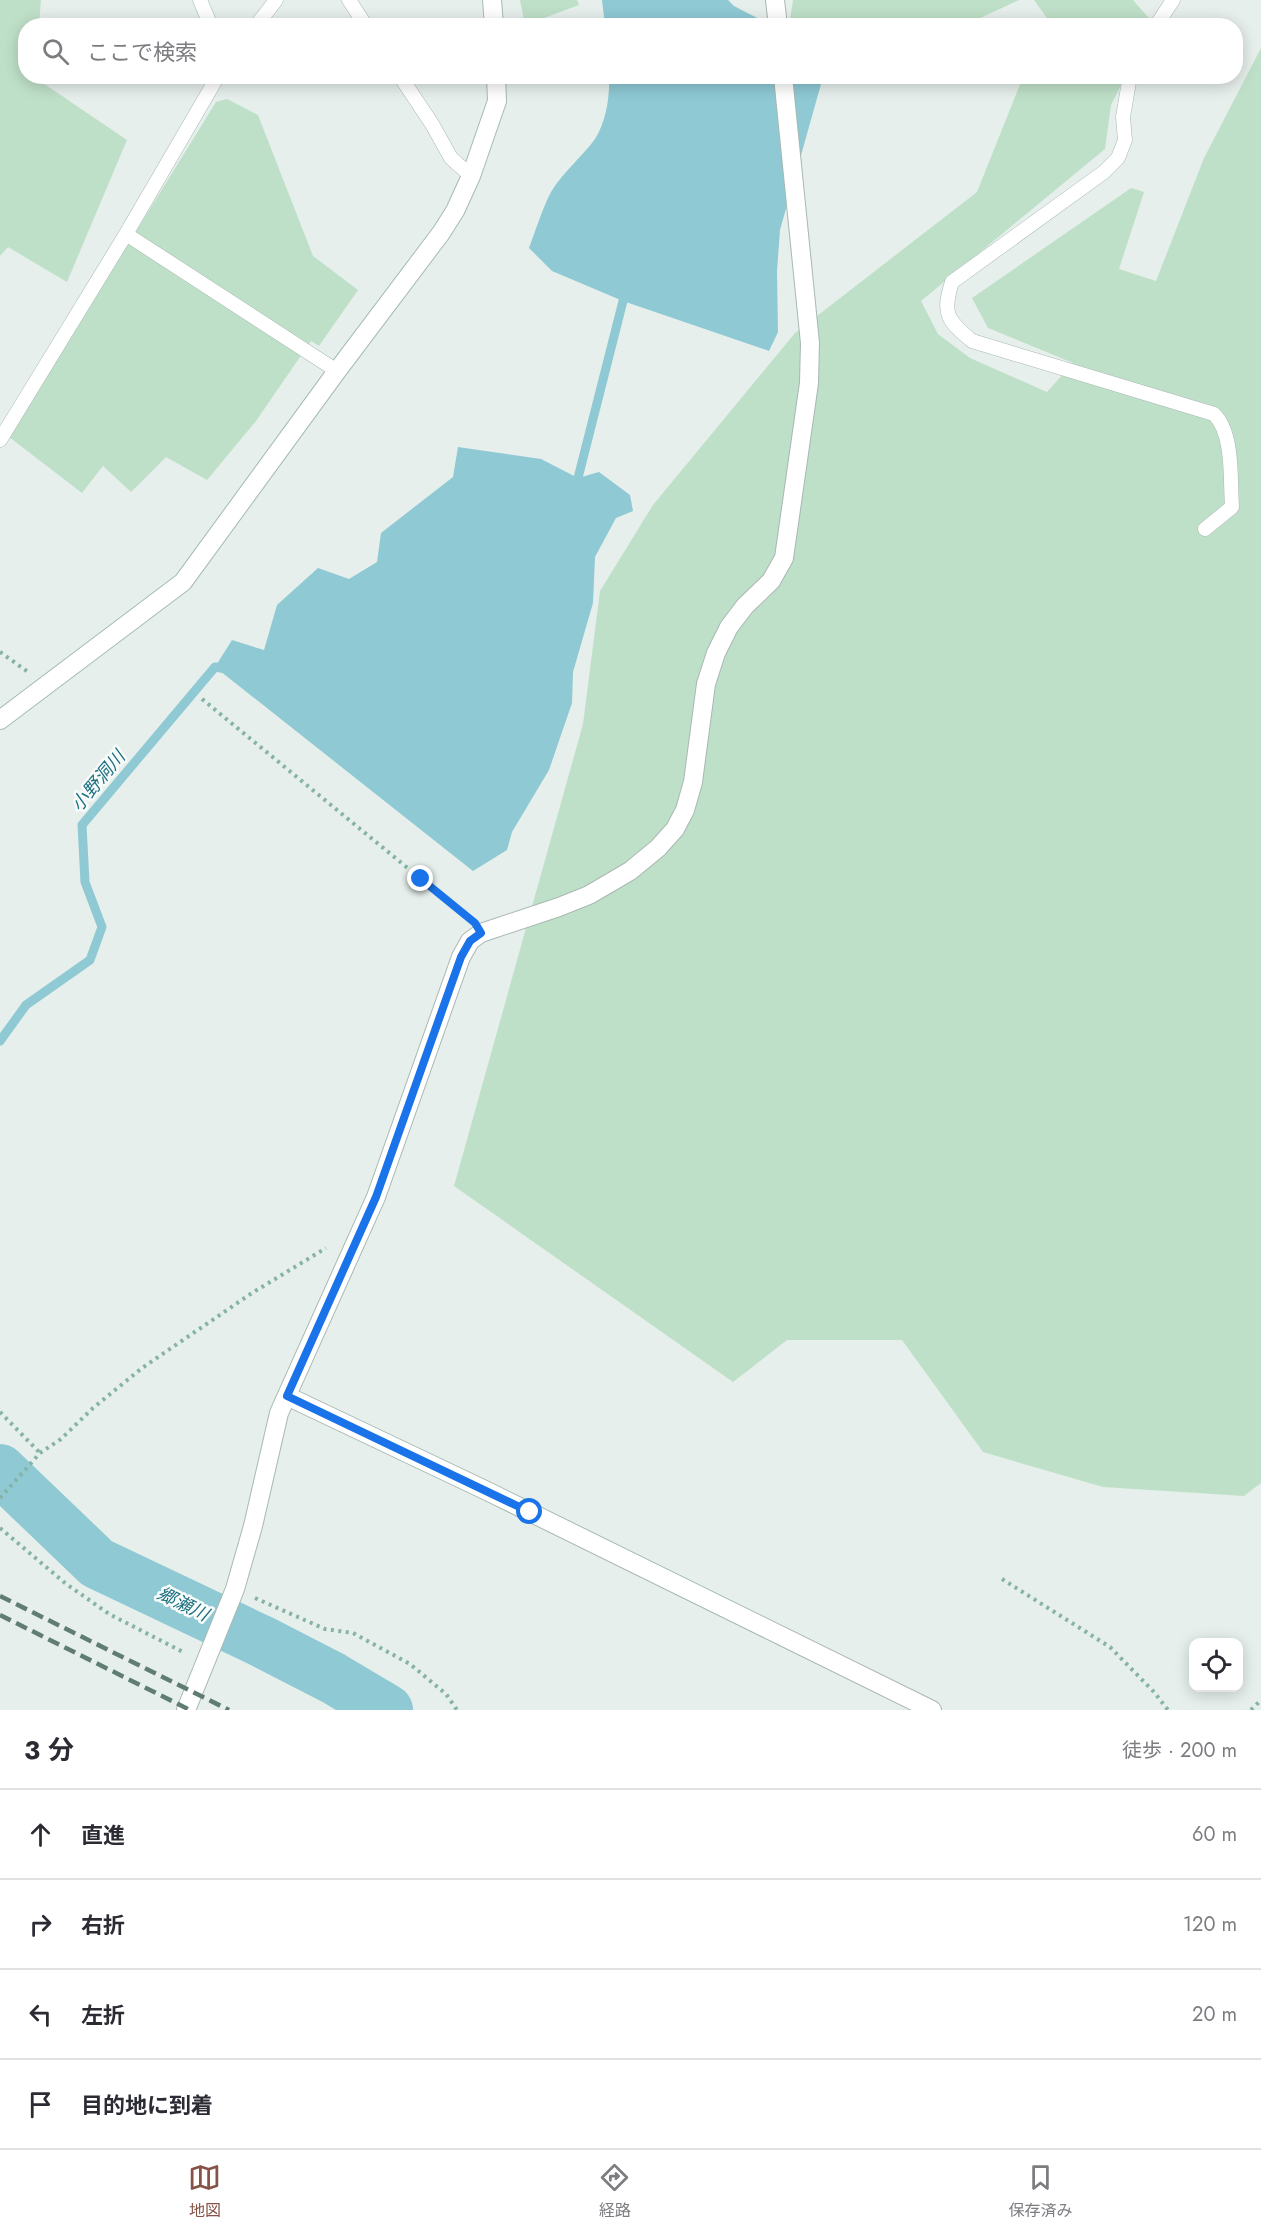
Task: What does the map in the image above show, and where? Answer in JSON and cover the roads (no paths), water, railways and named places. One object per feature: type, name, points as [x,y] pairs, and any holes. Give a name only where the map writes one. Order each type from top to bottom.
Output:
[{"type":"street","points":[[492,0],[493,18]]},
{"type":"street","points":[[776,3],[777,18]]},
{"type":"street","points":[[0,720],[183,582],[455,211],[471,176],[497,100],[496,84]]},
{"type":"street","points":[[186,1710],[232,1596],[253,1526],[279,1413],[376,1197],[461,957],[470,941],[481,933],[589,895],[630,871],[658,848],[675,829],[685,810],[693,782],[706,684],[716,653],[729,627],[744,606],[771,581],[784,558],[810,383],[810,343],[784,84]]},
{"type":"street","points":[[287,1396],[932,1710]]},
{"type":"lane","points":[[200,0],[208,18]]},
{"type":"lane","points":[[262,18],[276,0]]},
{"type":"lane","points":[[349,0],[361,18]]},
{"type":"lane","points":[[1161,18],[1173,0]]},
{"type":"lane","points":[[0,440],[126,234],[213,84]]},
{"type":"lane","points":[[405,84],[451,158],[471,176]]},
{"type":"lane","points":[[1129,84],[1123,117],[1125,140],[1118,158],[1104,172],[952,282],[946,304],[953,325],[972,341],[1214,414],[1222,422],[1227,434],[1232,507],[1205,529]]},
{"type":"lane","points":[[126,234],[337,371]]},
{"type":"water","points":[[602,0],[728,0],[734,6],[757,18],[604,18]]},
{"type":"water","points":[[609,84],[821,84],[780,230],[777,271],[778,332],[769,351],[623,301],[552,271],[529,248],[551,192],[599,132]]},
{"type":"water","points":[[458,447],[541,459],[578,478],[599,472],[630,495],[633,511],[616,518],[595,557],[593,603],[573,672],[572,703],[549,770],[512,832],[507,850],[473,871],[215,667],[232,640],[264,650],[277,605],[318,568],[349,579],[377,562],[381,533],[453,477]]},
{"type":"waterway","points":[[572,487],[578,478],[623,301],[624,289]]},
{"type":"waterway","name":"小野洞川","points":[[0,1041],[26,1005],[90,960],[102,927],[85,882],[82,825],[215,667],[226,669]]},
{"type":"waterway","name":"郷瀬川","points":[[0,1470],[97,1563],[261,1641],[333,1678],[387,1710]]},
{"type":"railway","points":[[0,1596],[229,1710]]},
{"type":"railway","points":[[0,1615],[190,1710]]}]
